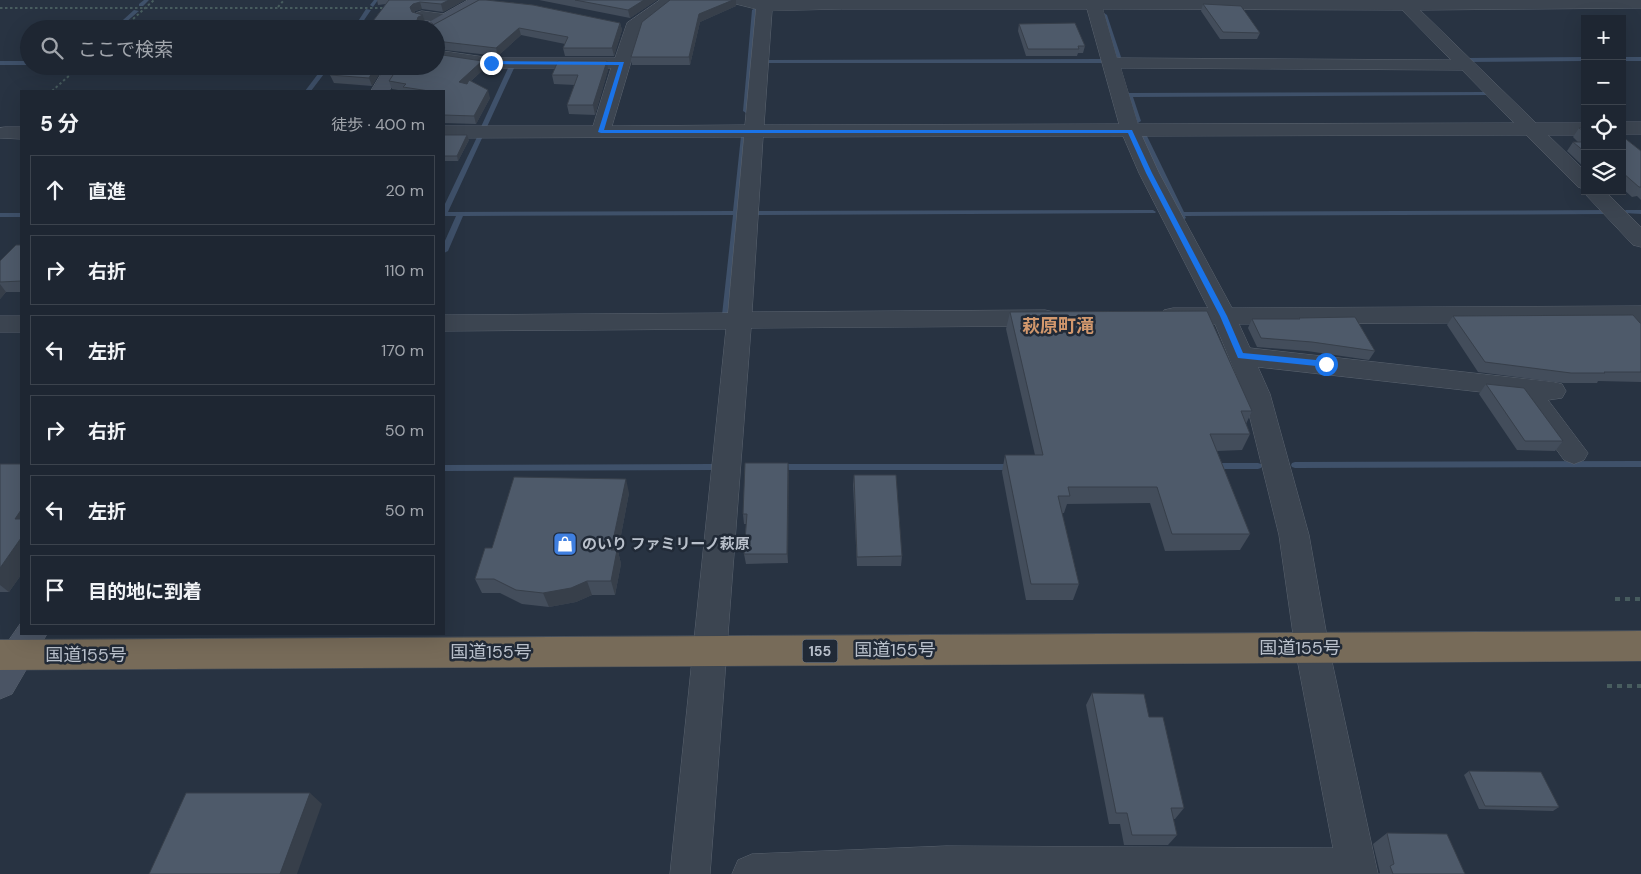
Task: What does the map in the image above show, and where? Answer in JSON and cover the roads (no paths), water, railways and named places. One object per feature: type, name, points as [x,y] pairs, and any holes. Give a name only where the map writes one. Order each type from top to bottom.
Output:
[{"type":"highway","name":"国道155号","points":[[16,648],[710,651],[1641,646]]},
{"type":"street","points":[[436,20],[446,18],[485,0]]},
{"type":"street","points":[[601,132],[633,26],[670,0]]},
{"type":"street","points":[[738,0],[764,6],[842,2],[1641,3]]},
{"type":"street","points":[[752,874],[946,866],[1357,871],[1312,648],[1294,535],[1257,394],[1224,316],[1149,173],[1130,131],[1093,2]]},
{"type":"street","points":[[1403,2],[1581,179]]},
{"type":"street","points":[[690,874],[739,322],[764,6]]},
{"type":"street","points":[[614,22],[633,26]]},
{"type":"street","points":[[445,55],[491,63],[622,63]]},
{"type":"street","points":[[1111,63],[1466,65]]},
{"type":"street","points":[[381,90],[390,75]]},
{"type":"street","points":[[1626,128],[1641,128]]},
{"type":"street","points":[[445,132],[1581,129]]},
{"type":"street","points":[[1597,195],[1641,240]]},
{"type":"street","points":[[1155,317],[1641,314]]},
{"type":"street","points":[[445,323],[1066,318]]},
{"type":"street","points":[[0,324],[20,324]]},
{"type":"street","points":[[1241,356],[1553,391]]},
{"type":"street","points":[[1525,388],[1574,453]]},
{"type":"street","points":[[0,683],[16,648]]},
{"type":"waterway","points":[[141,5],[147,0]]},
{"type":"waterway","points":[[373,5],[376,0]]},
{"type":"waterway","points":[[361,20],[368,10]]},
{"type":"waterway","points":[[746,111],[755,10]]},
{"type":"waterway","points":[[126,20],[136,11]]},
{"type":"waterway","points":[[1104,15],[1118,57]]},
{"type":"waterway","points":[[1467,60],[1581,59]]},
{"type":"waterway","points":[[1626,59],[1641,59]]},
{"type":"waterway","points":[[766,62],[1101,61]]},
{"type":"waterway","points":[[0,63],[20,63]]},
{"type":"waterway","points":[[483,129],[512,66]]},
{"type":"waterway","points":[[309,90],[320,75]]},
{"type":"waterway","points":[[1138,121],[1129,95],[1489,94]]},
{"type":"waterway","points":[[1143,134],[1181,214]]},
{"type":"waterway","points":[[445,211],[480,136]]},
{"type":"waterway","points":[[726,315],[744,136]]},
{"type":"waterway","points":[[756,213],[1153,212]]},
{"type":"waterway","points":[[1181,214],[1608,212]]},
{"type":"waterway","points":[[1626,212],[1641,212]]},
{"type":"waterway","points":[[445,214],[735,213]]},
{"type":"waterway","points":[[445,249],[460,214]]},
{"type":"waterway","points":[[1181,214],[1183,218]]},
{"type":"waterway","points":[[0,215],[20,215]]},
{"type":"waterway","points":[[1295,465],[1641,464]]},
{"type":"waterway","points":[[1211,466],[1258,466]]},
{"type":"waterway","points":[[445,468],[713,467]]},
{"type":"waterway","points":[[778,467],[1013,467]]},
{"type":"place","name":"のいり ファミリーノ萩原","points":[[565,544]]},
{"type":"district","name":"萩原町滝","points":[[1058,326]]}]
